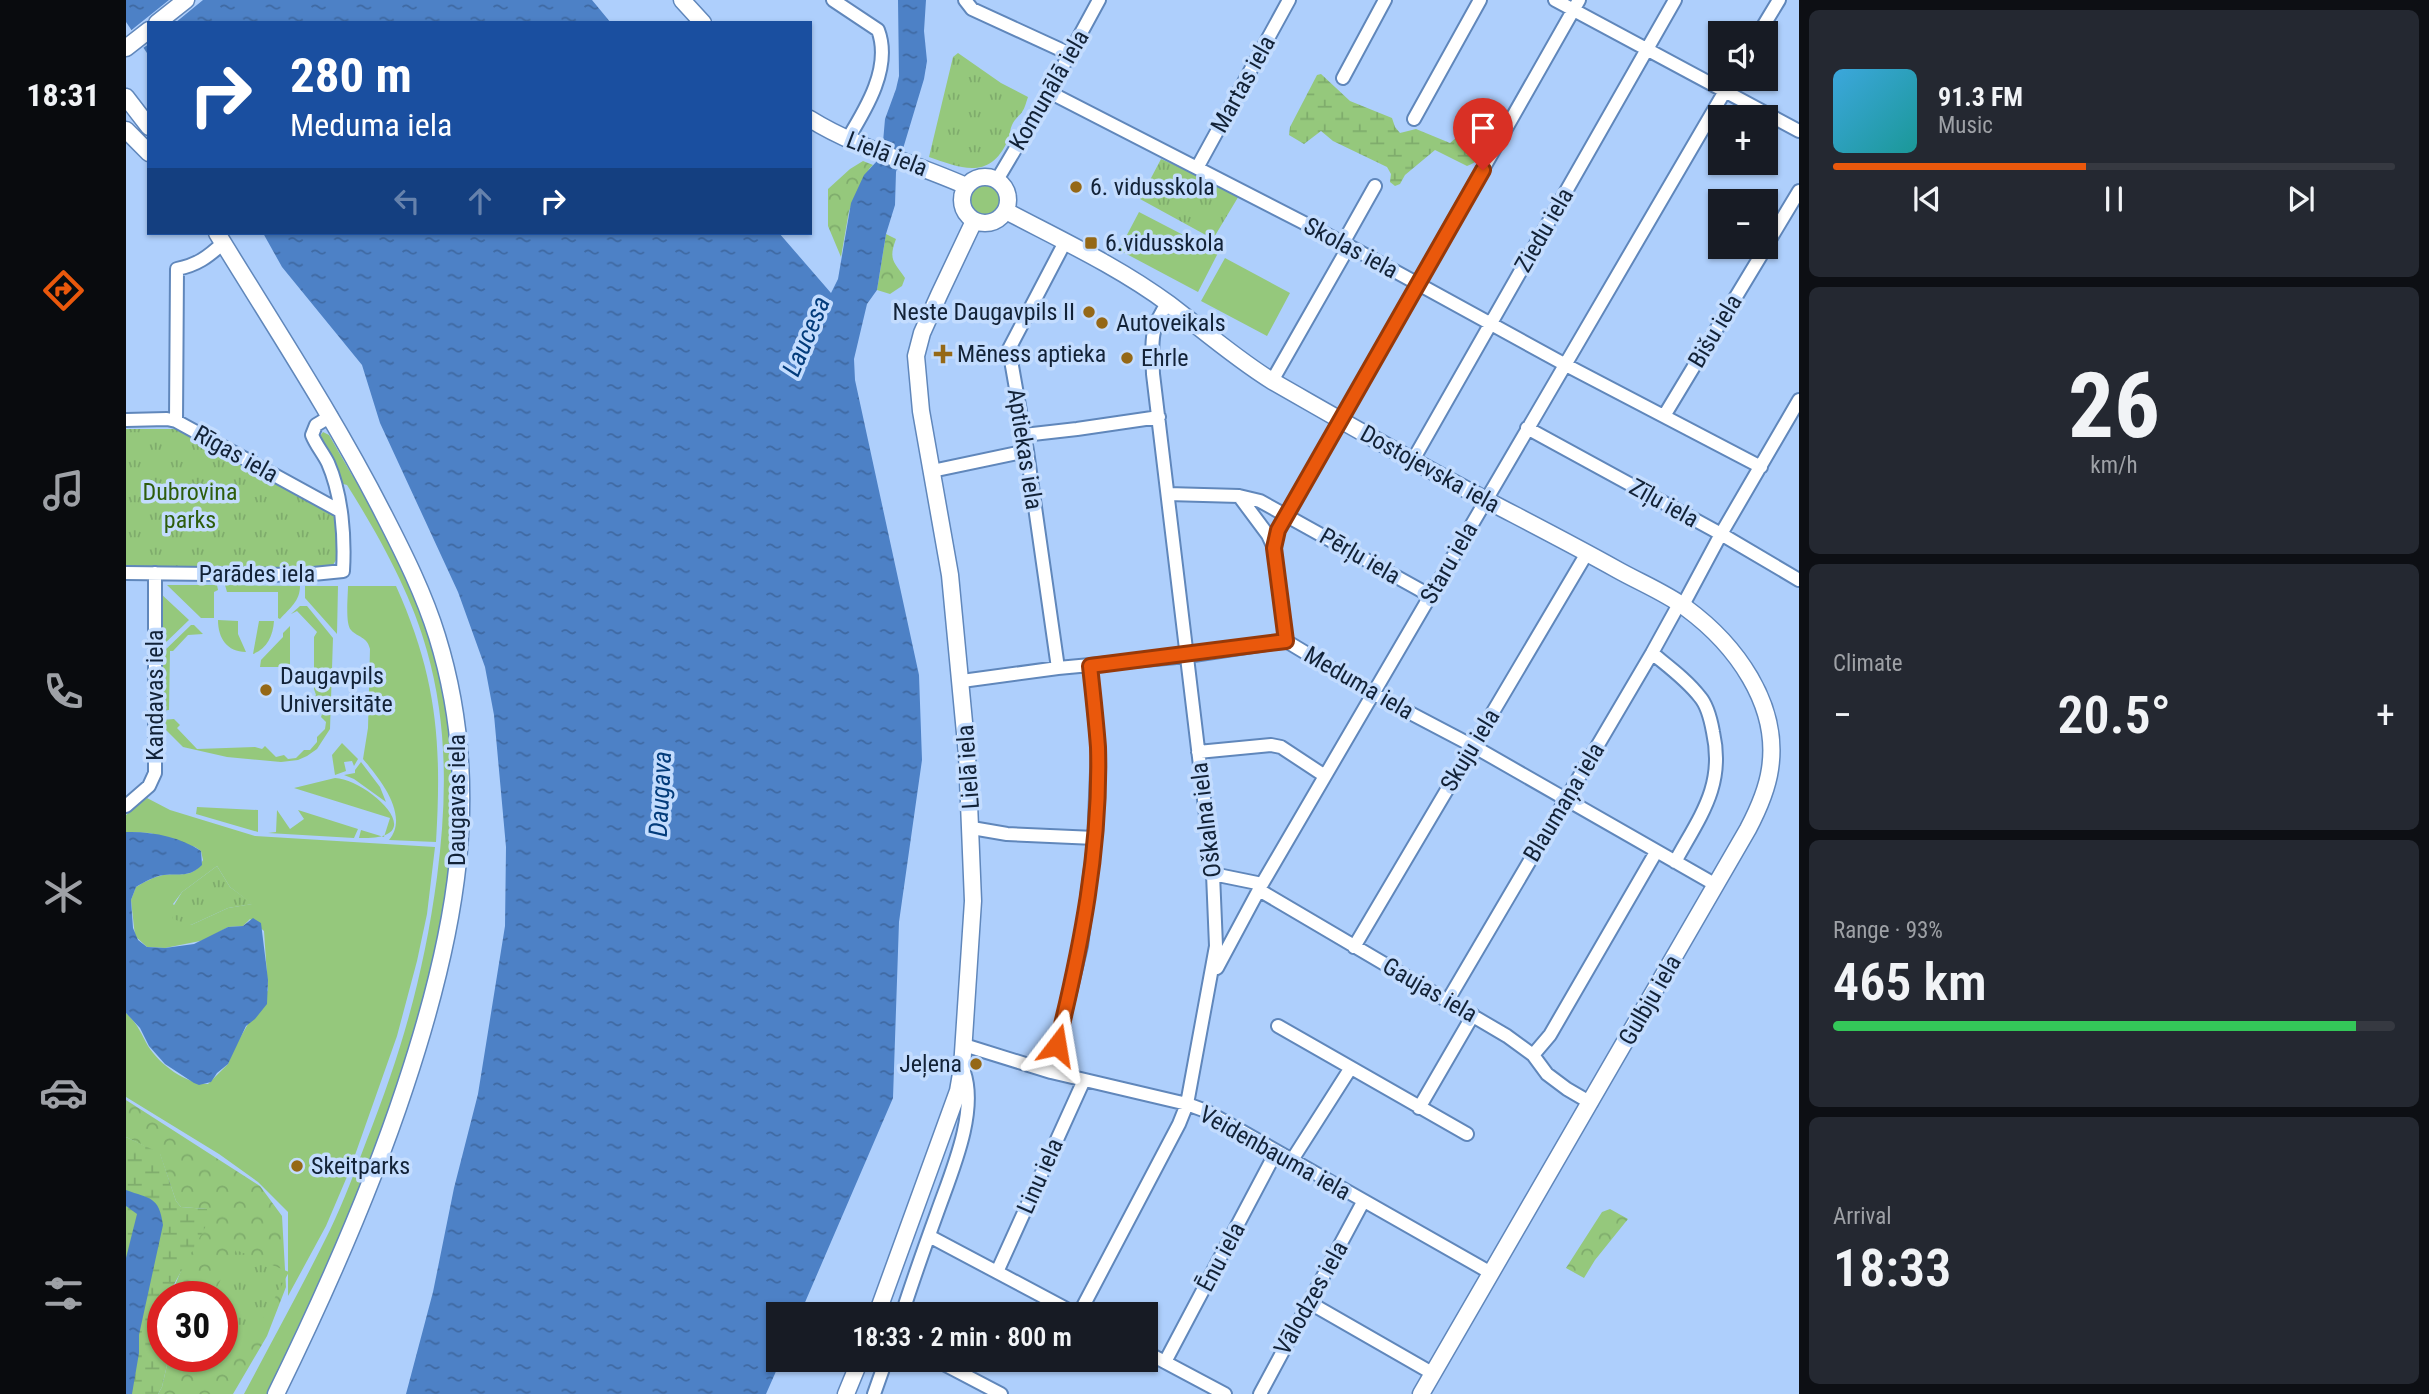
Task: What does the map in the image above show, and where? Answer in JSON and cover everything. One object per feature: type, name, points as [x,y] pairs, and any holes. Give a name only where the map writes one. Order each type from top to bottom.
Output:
[{"type":"main road","points":[[160,21],[186,0]]},
{"type":"main road","points":[[682,0],[701,21]]},
{"type":"main road","points":[[126,48],[147,32]]},
{"type":"main road","points":[[126,97],[147,124]]},
{"type":"main road","name":"Lielā iela","points":[[812,120],[847,139],[966,186]]},
{"type":"main road","points":[[126,130],[147,152]]},
{"type":"main road","points":[[126,139],[147,152]]},
{"type":"main road","points":[[984,177],[997,180],[1009,197],[1006,211],[989,224],[974,221],[963,209],[966,186],[971,181],[984,177]]},
{"type":"main road","name":"Dostojevska iela","points":[[1006,211],[1118,271],[1168,303],[1241,362],[1272,381],[1681,605]]},
{"type":"main road","name":"Lielā iela","points":[[881,1302],[958,1091],[964,1045],[973,901],[972,828],[962,681],[950,575],[917,386],[916,356],[922,333],[974,221]]},
{"type":"main road","name":"Daugavas iela","points":[[220,238],[331,416],[401,548],[436,633],[450,682],[457,722],[461,798],[453,912],[444,957],[416,1055],[345,1247],[275,1394]]},
{"type":"main road","name":"Gulbju iela","points":[[1420,1394],[1716,886],[1748,829],[1767,785],[1772,755],[1768,719],[1752,680],[1740,660],[1719,635],[1681,605]]},
{"type":"main road","points":[[846,1394],[855,1372]]},
{"type":"street","points":[[834,0],[878,30],[882,47],[875,85],[865,113],[847,139]]},
{"type":"street","name":"Komunālā iela","points":[[997,180],[1099,0]]},
{"type":"street","name":"Martas iela","points":[[1197,168],[1289,0]]},
{"type":"street","points":[[1343,78],[1385,0]]},
{"type":"street","points":[[1414,119],[1480,0]]},
{"type":"street","points":[[1555,0],[1576,5],[1648,50],[1799,131]]},
{"type":"street","name":"Ziedu iela","points":[[1413,460],[1675,0]]},
{"type":"street","points":[[1766,21],[1779,0]]},
{"type":"street","points":[[966,2],[972,9],[1070,54]]},
{"type":"street","points":[[1274,548],[1278,530],[1576,5]]},
{"type":"street","name":"Skolas iela","points":[[1049,92],[1346,245],[1564,364],[1761,467]]},
{"type":"street","name":"Staru iela","points":[[1212,977],[1260,887],[1724,92]]},
{"type":"street","points":[[1272,381],[1375,186]]},
{"type":"street","name":"Bišu iela","points":[[1778,227],[1799,191]]},
{"type":"street","points":[[176,421],[177,269],[205,259],[220,238]]},
{"type":"street","name":"Aptiekas iela","points":[[1058,668],[1027,451],[1009,349],[1065,242]]},
{"type":"street","name":"Bišu iela","points":[[1664,416],[1759,259]]},
{"type":"street","name":"Oškalna iela","points":[[1084,1302],[1179,1124],[1187,1104],[1212,977],[1216,928],[1213,874],[1153,374],[1153,330],[1168,303]]},
{"type":"street","name":"Blaumaņa iela","points":[[1448,1000],[1799,401]]},
{"type":"street","name":"Parādes iela","points":[[126,573],[303,575],[343,571],[340,511],[333,477],[312,435],[316,425],[331,416]]},
{"type":"street","points":[[1024,435],[1158,417]]},
{"type":"street","name":"Rīgas iela","points":[[126,420],[176,421],[340,511]]},
{"type":"street","name":"Zīļu iela","points":[[1527,428],[1721,534],[1799,580]]},
{"type":"street","points":[[932,471],[1027,451]]},
{"type":"street","name":"Pērļu iela","points":[[1168,494],[1238,496],[1260,501],[1431,596]]},
{"type":"street","points":[[1238,496],[1268,535],[1274,548],[1286,641]]},
{"type":"street","name":"Skuju iela","points":[[1354,947],[1587,553]]},
{"type":"street","name":"Kandavas iela","points":[[126,806],[149,786],[155,774],[155,573]]},
{"type":"street","name":"Meduma iela","points":[[962,681],[1058,668],[1187,656],[1286,641],[1374,694],[1473,746],[1716,886]]},
{"type":"street","points":[[1652,653],[1703,699],[1717,748],[1717,765],[1710,797],[1675,862]]},
{"type":"street","points":[[1051,1072],[1081,946],[1095,838],[1098,748],[1090,666]]},
{"type":"street","points":[[1198,752],[1271,745],[1281,747],[1325,776]]},
{"type":"street","points":[[972,828],[1007,834],[1095,838]]},
{"type":"street","points":[[1533,1055],[1550,1035],[1656,852]]},
{"type":"street","name":"Gaujas iela","points":[[1213,874],[1260,887],[1354,947],[1448,1000],[1507,1036],[1533,1055],[1547,1074],[1591,1103]]},
{"type":"street","points":[[1419,1108],[1473,1016]]},
{"type":"street","points":[[1278,1026],[1466,1134]]},
{"type":"street","name":"Veidenbauma iela","points":[[964,1045],[1051,1072],[1187,1104],[1206,1111],[1491,1273]]},
{"type":"street","points":[[906,1302],[960,1146],[967,1088],[962,1068]]},
{"type":"street","points":[[1292,1160],[1350,1069]]},
{"type":"street","name":"Linu iela","points":[[997,1272],[1084,1080]]},
{"type":"street","name":"Ēnu iela","points":[[1165,1362],[1276,1152]]},
{"type":"street","name":"Vālodzes iela","points":[[1260,1394],[1363,1202]]},
{"type":"street","points":[[929,1236],[1055,1302]]},
{"type":"street","points":[[1310,1303],[1432,1373]]},
{"type":"street","points":[[1158,1358],[1226,1394]]},
{"type":"street","points":[[874,1394],[882,1372]]},
{"type":"street","points":[[959,1372],[1001,1394]]},
{"type":"green space","points":[[958,53],[1001,83],[1028,97],[1023,110],[1013,123],[1001,153],[993,162],[974,168],[952,165],[929,157],[953,57]]},
{"type":"green space","points":[[1321,74],[1350,101],[1392,118],[1400,133],[1416,129],[1450,143],[1457,137],[1471,112],[1476,111],[1484,118],[1482,135],[1487,144],[1486,148],[1477,160],[1467,166],[1435,150],[1395,186],[1390,182],[1391,174],[1387,167],[1333,141],[1321,131],[1304,144],[1289,135],[1290,127],[1317,75]]},
{"type":"green space","points":[[1161,159],[1240,194],[1213,239],[1140,199]]},
{"type":"green space","points":[[863,161],[873,165],[849,211],[841,257],[828,226],[828,189]]},
{"type":"green space","points":[[985,184],[997,188],[1001,200],[997,212],[985,216],[973,212],[969,200],[973,188]]},
{"type":"green space","points":[[1139,212],[1218,253],[1198,292],[1119,250]]},
{"type":"green space","points":[[886,234],[896,239],[892,256],[905,278],[902,286],[890,294],[877,290]]},
{"type":"green space","points":[[1225,258],[1290,293],[1267,336],[1201,301]]},
{"type":"green space","name":"Dubrovina parks","points":[[126,429],[181,429],[333,513],[336,517],[339,555],[333,565],[323,570],[126,569]]},
{"type":"green space","points":[[323,432],[329,435],[352,475],[367,492],[410,578],[442,670],[456,777],[449,900],[430,992],[363,1188],[270,1394],[244,1394],[330,1230],[379,1108],[401,1044],[418,979],[432,913],[443,820],[444,763],[439,707],[421,630],[393,565],[347,485],[340,483],[320,436]]},
{"type":"green space","points":[[167,585],[217,585],[218,590],[214,592],[214,618],[201,618]]},
{"type":"green space","points":[[225,585],[300,586],[300,591],[291,608],[280,619],[278,592],[227,592]]},
{"type":"green space","points":[[305,586],[338,586],[337,634],[305,598]]},
{"type":"green space","points":[[348,586],[396,586],[410,619],[434,711],[438,773],[436,842],[389,840],[395,830],[394,808],[384,786],[363,759],[368,728],[370,649],[367,642],[349,627]]},
{"type":"green space","points":[[160,593],[189,620],[160,648]]},
{"type":"green space","points":[[300,606],[307,606],[333,638],[330,729],[317,749],[298,760],[281,762],[227,757],[183,747],[162,726],[162,720],[174,719],[180,725],[177,728],[197,749],[262,749],[265,746],[276,757],[284,755],[288,759],[296,758],[304,750],[310,750],[317,742],[326,722],[321,717],[324,708],[314,698],[314,637],[317,632],[297,611],[291,614]]},
{"type":"green space","points":[[218,620],[238,621],[238,634],[246,652],[234,650],[225,643]]},
{"type":"green space","points":[[259,621],[274,621],[271,637],[266,645],[253,654]]},
{"type":"green space","points":[[191,625],[203,634],[188,635],[170,651],[169,710],[162,711],[162,653]]},
{"type":"green space","points":[[290,626],[290,667],[260,667],[261,660]]},
{"type":"green space","points":[[342,743],[358,759],[354,766],[352,761],[344,762],[346,771],[335,775],[332,755]]},
{"type":"green space","points":[[361,762],[380,787],[386,802],[344,775],[355,773]]},
{"type":"green space","points":[[335,778],[363,788],[377,798],[394,821],[392,830],[385,834],[390,818],[294,788]]},
{"type":"green space","points":[[147,798],[170,810],[255,836],[435,847],[427,914],[397,1036],[349,1172],[326,1226],[288,1296],[288,1212],[258,1182],[219,1154],[126,1097],[126,1013],[136,1024],[153,1053],[166,1066],[191,1081],[208,1084],[228,1064],[234,1048],[268,990],[264,931],[250,919],[243,926],[228,927],[205,940],[165,948],[147,947],[135,936],[131,900],[136,887],[160,876],[191,873],[203,860],[201,851],[195,847],[150,833],[126,832],[126,815]],"holes":[[[217,866],[230,887],[252,904],[228,908],[191,925],[173,904],[182,892]]]},
{"type":"green space","points":[[197,807],[258,810],[258,832],[196,814]]},
{"type":"green space","points":[[277,810],[290,829],[304,819],[298,810],[358,829],[354,838],[268,833],[276,832]]},
{"type":"green space","points":[[361,830],[381,836],[359,838]]},
{"type":"green space","points":[[217,866],[230,887],[253,904],[228,908],[191,925],[173,919],[171,910],[182,892]]},
{"type":"green space","points":[[126,1100],[260,1186],[282,1216],[286,1287],[267,1336],[233,1394],[158,1394],[165,1372],[238,1372],[238,1281],[177,1281],[207,1209],[181,1207],[176,1201],[160,1154],[126,1137]]},
{"type":"green space","points":[[126,1137],[160,1153],[176,1201],[181,1207],[207,1209],[208,1222],[176,1281],[147,1281],[147,1372],[165,1372],[158,1394],[126,1394]]},
{"type":"green space","points":[[1610,1209],[1628,1219],[1584,1278],[1566,1268],[1602,1212]]},
{"type":"green space","points":[[236,1250],[289,1272],[248,1346],[238,1341],[238,1281],[220,1281]]},
{"type":"water","points":[[126,0],[592,0],[609,21],[147,21],[147,53],[126,22]]},
{"type":"water","points":[[898,0],[926,0],[924,31],[927,61],[924,79],[896,172],[895,205],[886,234],[877,290],[867,304],[854,359],[855,380],[919,675],[922,760],[899,922],[893,1098],[805,1302],[766,1302],[766,1372],[776,1372],[766,1394],[406,1394],[433,1292],[454,1188],[478,1094],[505,926],[506,847],[494,715],[485,667],[458,592],[380,423],[362,365],[282,267],[264,235],[781,235],[831,293],[838,279],[851,203],[864,175],[877,161],[883,142],[885,119],[899,76]]},
{"type":"water","points":[[126,832],[165,836],[201,851],[202,865],[193,872],[161,876],[136,887],[131,900],[133,928],[138,940],[147,947],[165,948],[194,944],[228,927],[243,926],[253,918],[261,923],[268,980],[267,1004],[246,1026],[228,1064],[211,1082],[199,1085],[165,1064],[126,1013]]},
{"type":"water","points":[[126,1190],[147,1197],[159,1209],[163,1225],[151,1281],[147,1281],[147,1298],[139,1335],[139,1353],[132,1394],[126,1394],[126,1258],[137,1214],[126,1206]]},
{"type":"pier","points":[[169,0],[203,0],[177,21],[147,21],[147,45],[140,50],[129,32]]},
{"type":"place","name":"6. vidusskola","points":[[1076,187]]},
{"type":"place","name":"6.vidusskola","points":[[1091,243]]},
{"type":"place","name":"Neste Daugavpils II","points":[[1089,312]]},
{"type":"place","name":"Autoveikals","points":[[1102,323]]},
{"type":"place","name":"Mēness aptieka","points":[[943,354]]},
{"type":"place","name":"Ehrle","points":[[1127,358]]},
{"type":"place","name":"Daugavpils Universitāte","points":[[266,690]]},
{"type":"place","name":"Jeļena","points":[[976,1064]]},
{"type":"place","name":"Skeitparks","points":[[297,1166]]},
{"type":"route","points":[[1057,1045],[1081,946],[1094,845],[1098,748],[1090,666],[1187,656],[1286,641],[1274,548],[1278,530],[1483,170]]},
{"type":"water label","name":"Laucesa","points":[[806,336]]},
{"type":"water label","name":"Daugava","points":[[660,794]]}]
